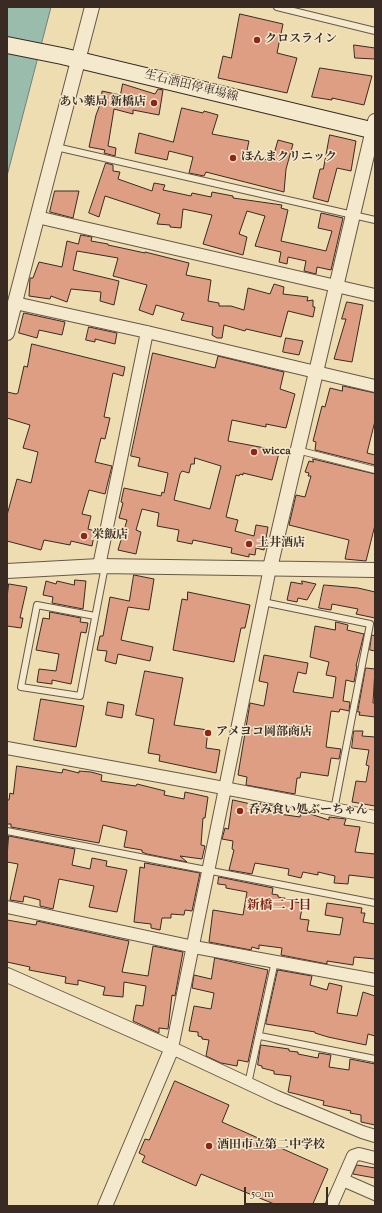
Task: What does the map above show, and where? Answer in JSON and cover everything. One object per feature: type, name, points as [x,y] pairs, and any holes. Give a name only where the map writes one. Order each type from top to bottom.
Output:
[{"type":"main road","name":"生石酒田停車場線","points":[[7,45],[62,56],[374,128]]},
{"type":"street","points":[[7,333],[92,7]]},
{"type":"street","points":[[105,1206],[172,1048],[270,568],[374,128]]},
{"type":"street","points":[[37,217],[375,295]]},
{"type":"street","points":[[15,303],[147,332],[375,386]]},
{"type":"street","points":[[102,566],[147,332]]},
{"type":"street","points":[[7,571],[102,566],[375,570]]},
{"type":"street","points":[[7,748],[375,817]]},
{"type":"street","points":[[7,907],[194,946],[375,980]]},
{"type":"street","points":[[7,975],[172,1048],[248,1084],[362,1132],[375,1136]]},
{"type":"street","points":[[359,1154],[362,1132]]},
{"type":"street","points":[[331,1206],[353,1156],[359,1154],[375,1158]]},
{"type":"street","points":[[343,1180],[375,1194]]},
{"type":"lane","points":[[277,7],[375,31]]},
{"type":"lane","points":[[56,147],[375,220]]},
{"type":"lane","points":[[297,450],[375,470]]},
{"type":"lane","points":[[95,616],[38,605],[21,687],[80,696],[95,616],[102,566]]},
{"type":"lane","points":[[263,602],[370,624],[334,810]]},
{"type":"lane","points":[[7,831],[375,903]]},
{"type":"lane","points":[[248,1084],[260,1036],[275,960]]},
{"type":"lane","points":[[260,1036],[375,1059]]},
{"type":"shaded area","points":[[7,7],[51,7],[7,176]]},
{"type":"building","name":"クロスライン","points":[[240,14],[283,24],[277,53],[297,58],[287,93],[218,78],[223,56],[231,58]]},
{"type":"building","points":[[354,45],[375,48],[375,59],[355,58]]},
{"type":"building","points":[[320,68],[372,76],[364,105],[332,98],[332,100],[312,97]]},
{"type":"building","points":[[123,84],[155,94],[158,89],[163,90],[159,115],[133,110],[133,114],[114,109],[108,146],[116,148],[115,156],[104,153],[105,150],[89,147],[96,115],[101,102],[102,91],[120,95]]},
{"type":"building","points":[[182,108],[203,113],[204,111],[218,115],[212,134],[249,141],[246,155],[272,161],[278,140],[293,144],[286,169],[284,192],[206,172],[204,176],[189,173],[193,157],[169,151],[167,160],[135,153],[139,133],[173,142]]},
{"type":"building","points":[[330,135],[356,141],[351,171],[337,168],[328,202],[313,198],[320,169],[323,169]]},
{"type":"building","points":[[106,163],[113,165],[113,171],[120,172],[118,179],[152,191],[154,183],[165,185],[163,190],[191,196],[192,193],[211,197],[212,192],[233,196],[233,198],[282,205],[281,208],[288,210],[281,241],[326,251],[332,231],[318,228],[321,213],[343,218],[331,270],[317,267],[316,274],[304,271],[306,261],[288,257],[287,264],[279,262],[281,252],[255,246],[265,216],[247,211],[239,234],[247,237],[243,255],[203,244],[212,215],[183,209],[181,228],[170,227],[170,225],[157,224],[160,214],[105,196],[99,217],[89,213]]},
{"type":"building","points":[[55,191],[79,191],[73,218],[50,212]]},
{"type":"building","points":[[81,235],[92,237],[91,241],[189,263],[186,275],[211,280],[208,301],[219,303],[219,306],[231,306],[244,310],[248,288],[270,294],[274,284],[284,287],[283,294],[308,297],[307,301],[313,300],[313,307],[315,307],[313,317],[288,311],[281,337],[246,329],[245,331],[224,325],[222,338],[217,338],[212,335],[213,327],[181,320],[184,313],[156,305],[153,315],[139,310],[147,285],[113,276],[118,258],[77,251],[73,270],[119,281],[114,305],[100,301],[101,292],[71,289],[67,302],[51,296],[50,299],[29,296],[30,278],[33,278],[39,262],[62,267],[67,241],[78,244]]},
{"type":"building","points":[[347,302],[363,305],[352,362],[334,359],[346,319],[342,319]]},
{"type":"building","points":[[24,313],[65,322],[62,335],[39,330],[37,338],[19,333]]},
{"type":"building","points":[[89,327],[117,333],[115,344],[95,339],[95,342],[86,340]]},
{"type":"building","points":[[286,338],[303,341],[299,355],[283,352]]},
{"type":"building","points":[[32,344],[125,367],[123,376],[113,373],[104,417],[110,418],[105,439],[101,438],[95,462],[112,466],[105,494],[89,490],[82,514],[91,516],[88,529],[95,531],[92,546],[71,541],[70,545],[44,540],[41,550],[7,541],[7,515],[17,479],[31,483],[38,452],[23,448],[30,425],[7,418],[7,392],[18,393],[24,366],[27,367]]},
{"type":"building","points":[[153,353],[215,368],[218,356],[284,372],[280,389],[295,394],[286,428],[266,424],[266,427],[232,420],[228,441],[265,448],[265,451],[279,453],[272,480],[243,473],[243,475],[236,475],[226,517],[238,520],[235,531],[254,536],[256,525],[268,527],[264,550],[256,548],[255,555],[249,554],[249,557],[231,553],[232,548],[193,540],[192,544],[177,541],[179,530],[157,526],[159,513],[142,509],[136,530],[141,532],[136,554],[118,550],[127,520],[119,518],[123,503],[121,502],[124,488],[161,496],[162,492],[164,493],[168,473],[138,466],[140,458],[131,456]],"holes":[[[195,458],[221,466],[210,509],[174,500],[180,474],[182,471],[189,473],[191,464],[194,464]]]},
{"type":"building","points":[[343,386],[375,393],[375,421],[367,453],[375,455],[375,465],[315,450],[316,442],[313,441],[322,406],[325,407],[330,388],[342,391]]},
{"type":"building","points":[[313,459],[375,474],[375,525],[366,561],[345,559],[349,540],[289,525],[296,495],[305,497],[311,476],[308,476],[309,473],[305,472],[309,461],[313,462]]},
{"type":"building","points":[[134,575],[154,579],[149,610],[128,607],[121,640],[153,647],[150,661],[118,654],[116,664],[105,661],[107,651],[97,650],[100,636],[103,636],[110,597],[129,601]]},
{"type":"building","points":[[75,580],[86,581],[83,609],[52,603],[53,597],[43,595],[46,581],[56,584],[57,581],[74,585]]},
{"type":"building","points":[[302,581],[316,584],[307,600],[298,598],[297,602],[287,600],[291,582],[302,584]]},
{"type":"building","points":[[9,584],[27,587],[20,618],[23,618],[21,628],[7,626],[7,598]]},
{"type":"building","points":[[324,585],[358,588],[375,592],[375,618],[356,614],[358,609],[332,604],[331,610],[319,608]]},
{"type":"building","points":[[188,592],[250,605],[245,628],[241,628],[234,662],[173,650],[182,599],[187,600]]},
{"type":"building","points":[[50,612],[81,618],[80,622],[88,623],[86,633],[81,632],[71,684],[52,680],[52,684],[37,682],[39,669],[56,671],[59,654],[36,650],[43,618],[49,619]]},
{"type":"building","points":[[336,622],[348,625],[347,630],[364,634],[356,666],[354,682],[346,680],[343,701],[350,702],[349,711],[340,709],[339,712],[331,711],[326,747],[341,749],[339,759],[331,758],[328,776],[301,772],[300,778],[297,778],[295,794],[246,785],[247,777],[238,775],[250,703],[264,706],[268,683],[259,681],[264,655],[308,663],[306,674],[298,672],[293,692],[333,698],[336,677],[326,675],[329,662],[310,657],[315,626],[335,630]]},
{"type":"building","points":[[372,635],[375,636],[375,651],[370,650]]},
{"type":"building","points":[[366,668],[375,669],[373,703],[375,703],[375,717],[359,715],[360,712],[358,712]]},
{"type":"building","points":[[145,671],[183,678],[174,725],[208,730],[206,748],[220,750],[216,773],[159,761],[160,755],[148,753],[154,719],[136,715]]},
{"type":"building","points":[[41,699],[84,706],[76,747],[34,740]]},
{"type":"building","points":[[108,702],[124,705],[122,718],[106,715]]},
{"type":"building","points":[[354,731],[363,731],[362,736],[375,737],[375,806],[352,802],[356,781],[366,782],[369,766],[366,765],[369,750],[352,748]]},
{"type":"building","points":[[17,766],[62,773],[63,769],[79,773],[79,771],[91,772],[102,775],[101,781],[136,786],[137,784],[165,791],[164,795],[184,799],[185,792],[208,797],[205,818],[203,818],[201,845],[205,846],[202,859],[180,856],[187,862],[147,854],[142,852],[142,850],[124,847],[127,831],[103,825],[99,843],[11,827],[11,824],[7,824],[7,800],[9,800],[10,793],[13,794]]},
{"type":"building","points":[[233,800],[260,806],[260,803],[280,807],[279,814],[300,817],[301,811],[329,820],[329,817],[346,819],[344,825],[360,827],[355,852],[375,854],[375,878],[349,875],[348,884],[334,883],[335,876],[318,872],[318,875],[303,872],[301,878],[288,875],[289,869],[255,863],[252,874],[229,870],[234,850],[232,849],[233,841],[222,839],[225,828],[228,829]]},
{"type":"building","points":[[9,836],[75,849],[72,865],[90,869],[92,858],[107,861],[106,866],[127,870],[117,912],[89,907],[94,886],[59,879],[53,909],[40,906],[40,900],[24,896],[23,902],[10,900],[18,864],[7,862]]},
{"type":"building","points":[[145,863],[200,873],[192,911],[185,910],[184,915],[171,914],[171,918],[162,918],[160,930],[151,928],[151,924],[134,922],[140,867],[144,868]]},
{"type":"building","points":[[219,877],[273,888],[272,894],[278,895],[278,897],[303,903],[300,919],[309,920],[307,931],[340,935],[343,918],[325,915],[327,903],[362,908],[361,913],[365,913],[363,922],[375,924],[375,959],[354,957],[353,965],[327,961],[327,964],[281,955],[282,948],[259,945],[259,949],[252,947],[251,950],[209,942],[213,910],[243,915],[247,892],[226,888],[226,885],[218,884]]},
{"type":"building","points":[[7,920],[36,925],[37,921],[129,941],[122,972],[148,976],[153,946],[183,952],[175,996],[172,995],[168,1029],[159,1028],[159,1033],[133,1021],[136,1005],[143,1006],[146,986],[124,982],[123,997],[103,995],[105,987],[78,980],[78,985],[65,983],[66,977],[29,970],[30,967],[7,962]]},
{"type":"building","points":[[215,958],[268,970],[248,1062],[238,1060],[237,1066],[221,1063],[206,1056],[209,1040],[202,1039],[202,1037],[198,1036],[198,1032],[189,1031],[194,1006],[211,1009],[214,993],[192,988],[194,975],[211,979]]},
{"type":"building","points":[[278,970],[312,976],[310,985],[327,990],[329,983],[342,986],[337,1013],[357,1016],[363,992],[375,996],[375,1036],[368,1034],[366,1045],[328,1037],[315,1032],[266,1024]]},
{"type":"building","points":[[261,1045],[289,1049],[289,1051],[298,1052],[298,1054],[318,1058],[319,1053],[331,1055],[329,1067],[349,1070],[350,1059],[375,1064],[375,1125],[361,1122],[361,1115],[350,1113],[351,1111],[323,1105],[324,1101],[288,1092],[291,1076],[274,1074],[274,1071],[262,1068],[262,1066],[258,1065]]},
{"type":"building","name":"酒田市立第二中学校","points":[[175,1081],[229,1105],[222,1122],[328,1169],[312,1206],[279,1206],[201,1174],[196,1186],[142,1162],[145,1156],[139,1153],[145,1139],[149,1140]]},
{"type":"building","points":[[357,1165],[375,1168],[375,1178],[353,1174]]},
{"type":"place","name":"クロスライン","points":[[257,40]]},
{"type":"place","name":"あい薬局 新橋店","points":[[154,103]]},
{"type":"place","name":"ほんまクリニック","points":[[233,158]]},
{"type":"place","name":"wicca","points":[[254,452]]},
{"type":"place","name":"栄飯店","points":[[84,536]]},
{"type":"place","name":"土井酒店","points":[[249,544]]},
{"type":"place","name":"アメヨコ岡部商店","points":[[208,733]]},
{"type":"place","name":"呑み食い処ぶーちゃん","points":[[240,811]]},
{"type":"place","name":"酒田市立第二中学校","points":[[209,1146]]},
{"type":"district","name":"新橋二丁目","points":[[279,907]]}]
